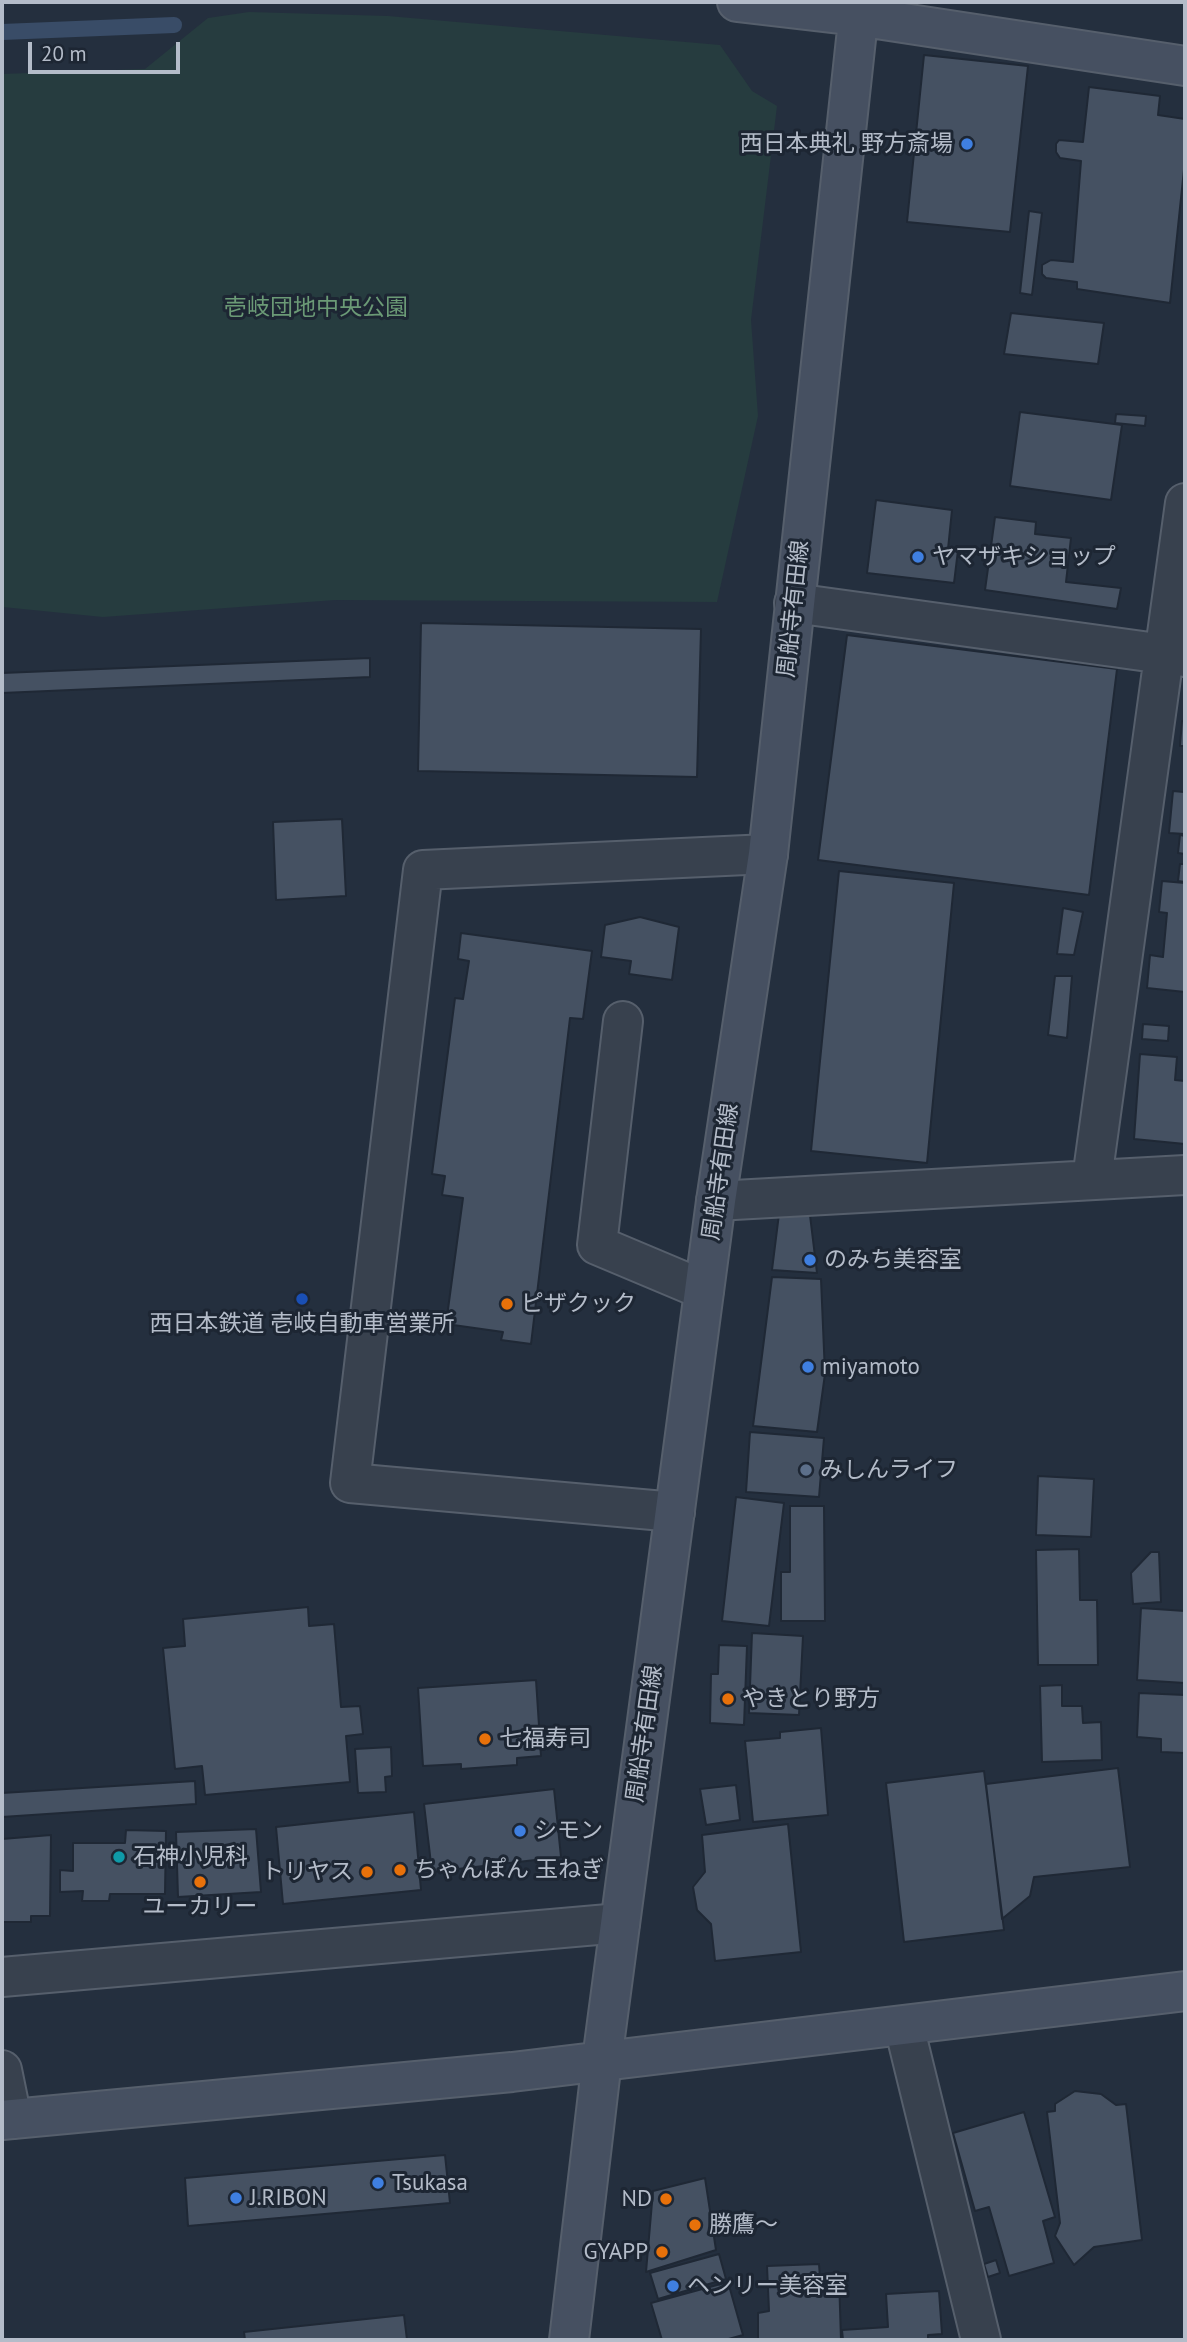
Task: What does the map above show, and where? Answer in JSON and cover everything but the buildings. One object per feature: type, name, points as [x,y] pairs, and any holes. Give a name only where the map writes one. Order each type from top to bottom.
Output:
[{"type":"main road","points":[[737,2],[859,9],[1185,66]]},
{"type":"main road","name":"周船寺有田線","points":[[569,2340],[602,2060],[704,1290],[768,855],[859,9]]},
{"type":"main road","points":[[7,2119],[602,2060],[1185,1991]]},
{"type":"street","points":[[1092,1179],[1175,656],[1185,503]]},
{"type":"street","points":[[794,603],[1175,656]]},
{"type":"street","points":[[675,1512],[350,1483],[423,870],[768,855]]},
{"type":"street","points":[[623,1021],[597,1245],[704,1290]]},
{"type":"street","points":[[716,1201],[1185,1175]]},
{"type":"street","points":[[2,1977],[620,1923]]},
{"type":"street","points":[[904,2026],[981,2340]]},
{"type":"street","points":[[2,2070],[7,2119]]},
{"type":"green space","name":"壱岐団地中央公園","points":[[249,12],[388,16],[720,45],[752,91],[777,106],[751,320],[758,416],[717,602],[335,600],[103,617],[3,607],[2,74],[145,69],[208,18]]},
{"type":"waterway","points":[[2,32],[174,25]]},
{"type":"place","name":"西日本典礼 野方斎場","points":[[967,144]]},
{"type":"place","name":"ヤマザキショップ","points":[[918,557]]},
{"type":"place","name":"のみち美容室","points":[[810,1260]]},
{"type":"place","name":"西日本鉄道 壱岐自動車営業所","points":[[302,1299]]},
{"type":"place","name":"ピザクック","points":[[507,1304]]},
{"type":"place","name":"miyamoto","points":[[808,1367]]},
{"type":"place","name":"みしんライフ","points":[[806,1470]]},
{"type":"place","name":"やきとり野方","points":[[728,1699]]},
{"type":"place","name":"七福寿司","points":[[485,1739]]},
{"type":"place","name":"シモン","points":[[520,1831]]},
{"type":"place","name":"石神小児科","points":[[119,1857]]},
{"type":"place","name":"ちゃんぽん 玉ねぎ","points":[[400,1870]]},
{"type":"place","name":"トリヤス","points":[[367,1872]]},
{"type":"place","name":"ユーカリー","points":[[200,1882]]},
{"type":"place","name":"Tsukasa","points":[[378,2183]]},
{"type":"place","name":"J.RIBON","points":[[236,2198]]},
{"type":"place","name":"ND","points":[[666,2199]]},
{"type":"place","name":"勝鷹～","points":[[695,2225]]},
{"type":"place","name":"GYAPP","points":[[662,2252]]},
{"type":"place","name":"ヘンリー美容室","points":[[673,2286]]}]
